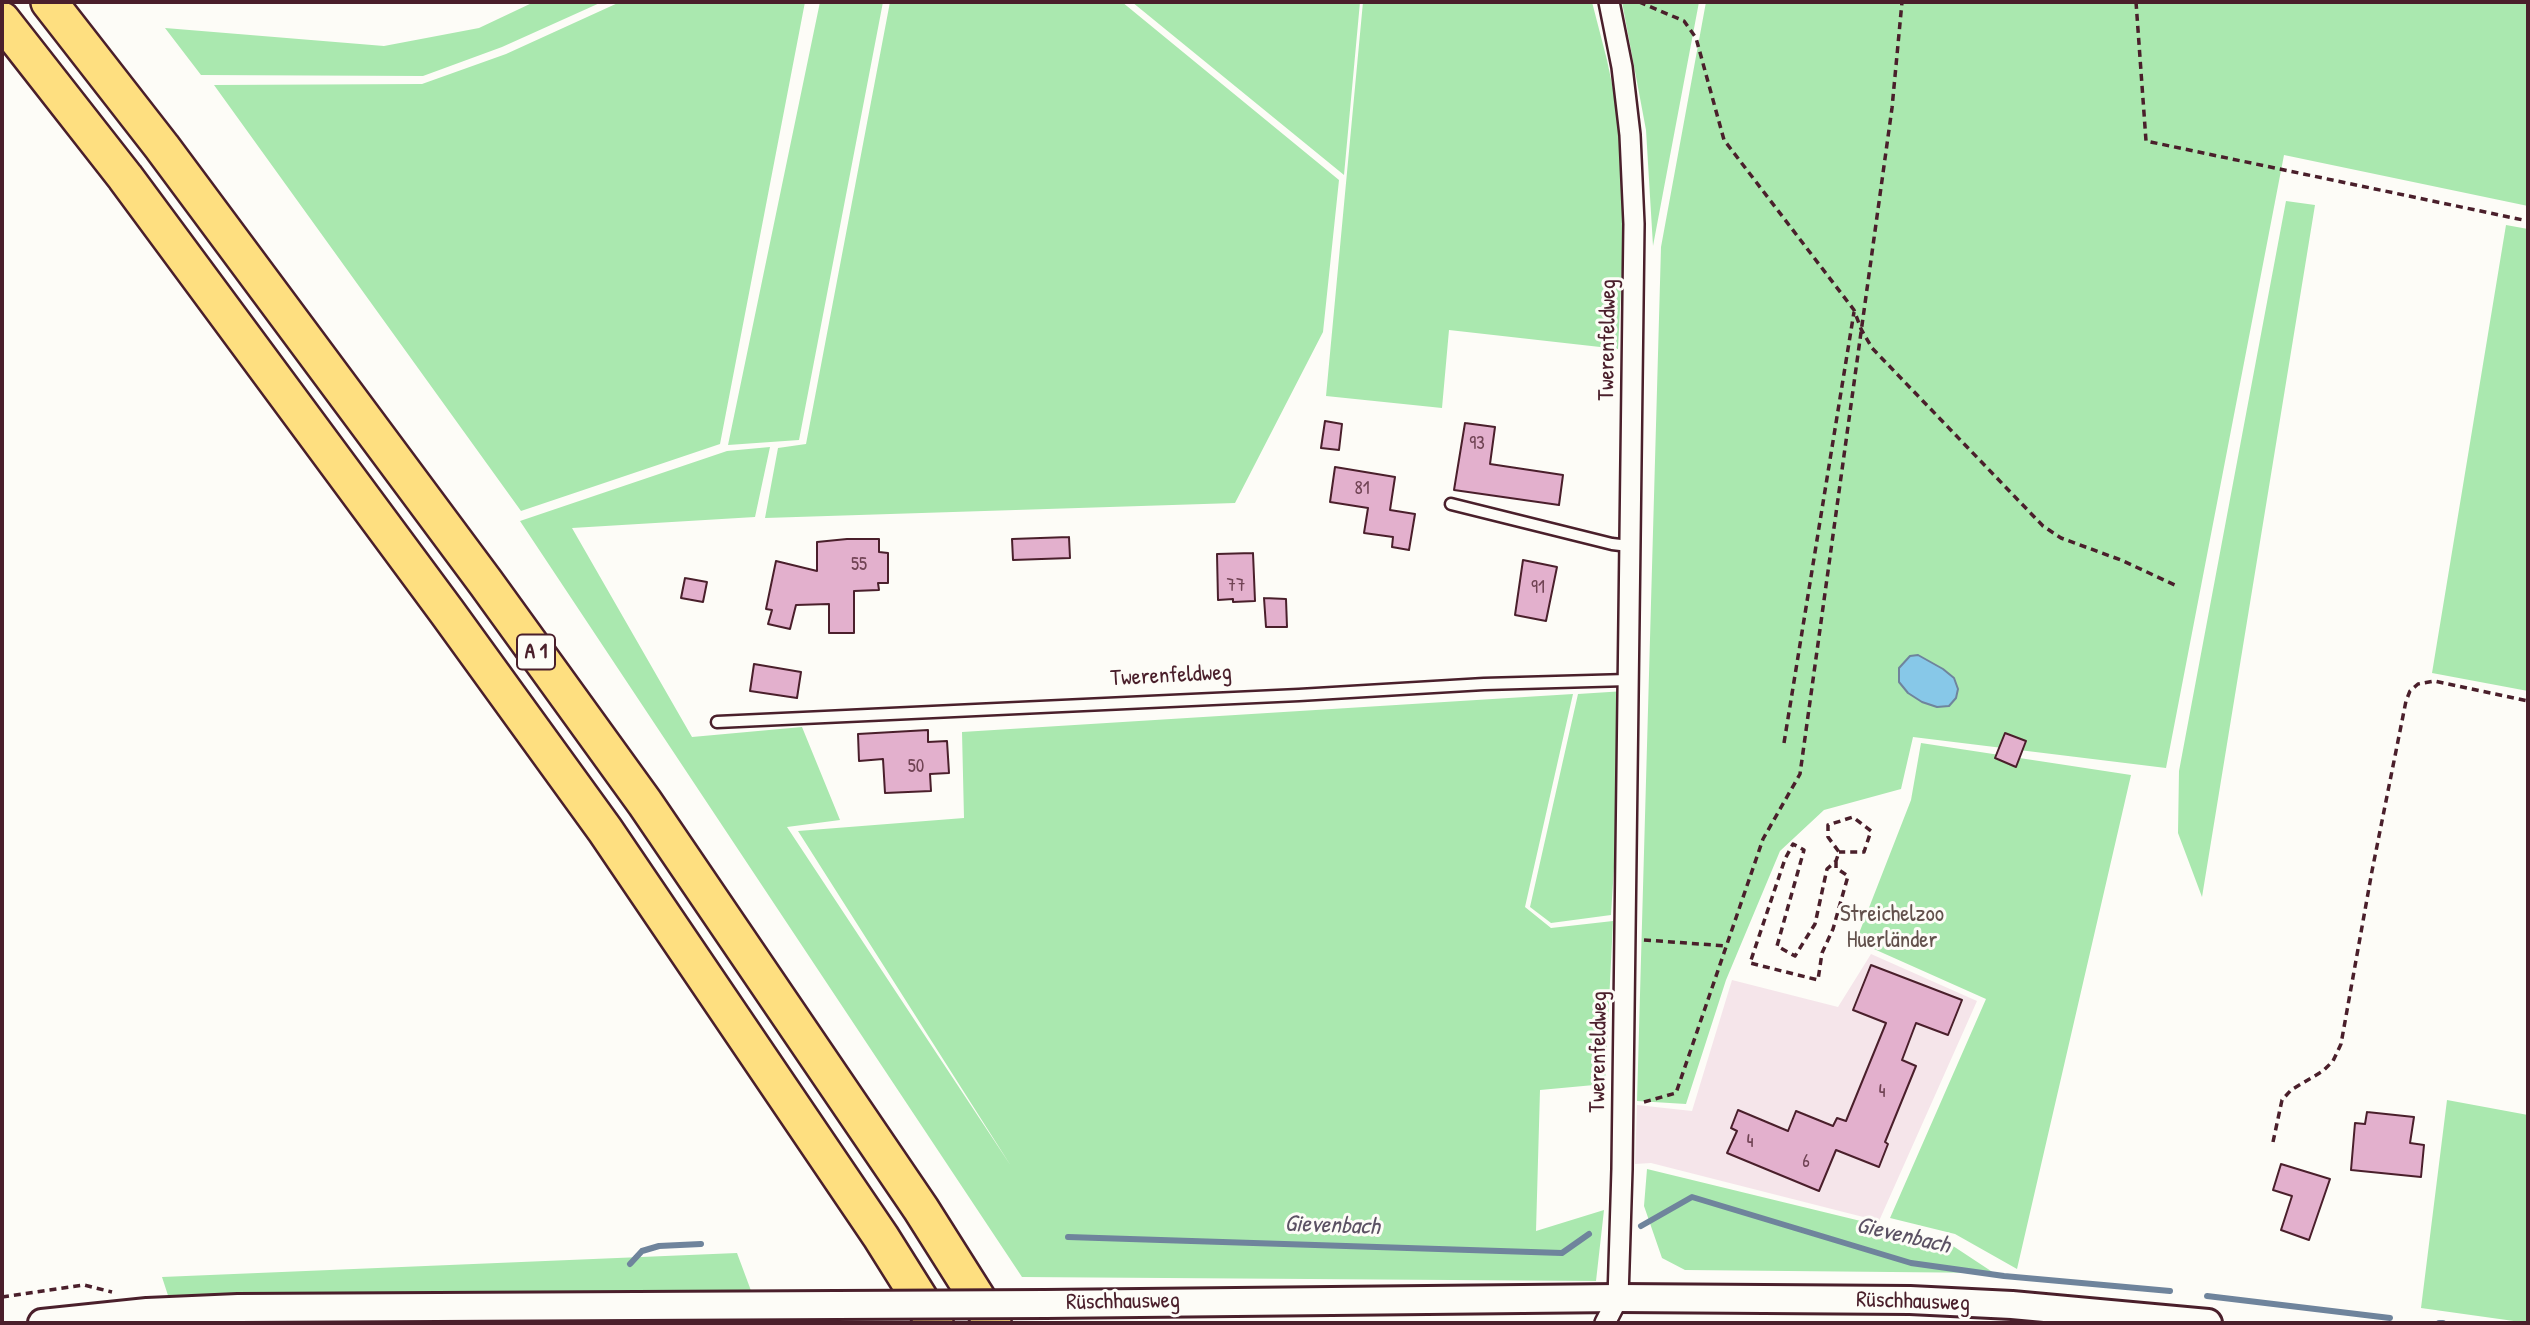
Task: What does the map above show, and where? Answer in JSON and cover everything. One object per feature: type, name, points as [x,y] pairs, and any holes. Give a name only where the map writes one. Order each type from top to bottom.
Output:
[{"type":"highway","name":"A 1","points":[[49,2],[163,147],[645,803],[921,1209],[993,1323]]},
{"type":"highway","name":"A 1","points":[[2,20],[134,188],[605,830],[873,1226],[935,1323]]},
{"type":"main road","name":"Rüschhausweg","points":[[42,1323],[238,1308],[1618,1298],[1910,1300],[2012,1305],[2208,1323]]},
{"type":"street","name":"Twerenfeldweg","points":[[1609,2],[1622,67],[1633,180],[1623,1106],[1618,1298]]},
{"type":"street","points":[[1605,1323],[1618,1298]]},
{"type":"lane","points":[[1451,504],[1629,546]]},
{"type":"lane","name":"Twerenfeldweg","points":[[717,722],[1285,696],[1484,684],[1628,680]]},
{"type":"path","points":[[1639,2],[1684,21],[1696,38],[1724,141],[1854,310],[1872,348],[2043,526],[2061,538],[2121,560],[2177,586]]},
{"type":"path","points":[[1623,1106],[1676,1093],[1763,839],[1800,774],[1892,108],[1902,2]]},
{"type":"path","points":[[2136,2],[2146,141],[2528,221]]},
{"type":"path","points":[[1784,743],[1854,310]]},
{"type":"path","points":[[2273,1142],[2282,1100],[2291,1090],[2323,1071],[2333,1061],[2341,1044],[2372,871],[2410,691],[2418,684],[2434,681],[2528,701]]},
{"type":"path","points":[[1853,817],[1871,831],[1864,852],[1839,852],[1828,837],[1828,825],[1853,817]]},
{"type":"path","points":[[1836,861],[1827,869],[1815,924],[1795,956],[1777,946],[1804,849],[1793,844],[1785,859],[1750,963],[1818,980],[1822,953],[1833,929],[1848,877],[1836,868],[1839,852]]},
{"type":"path","points":[[1658,941],[1728,946]]},
{"type":"path","points":[[2,1297],[84,1285],[106,1289],[128,1299],[147,1317]]},
{"type":"shaded area","points":[[1871,954],[1977,1001],[1879,1221],[1651,1163],[1635,1164],[1637,1105],[1692,1111],[1732,980],[1838,1007]]},
{"type":"green space","points":[[534,2],[602,2],[502,47],[423,76],[201,75],[165,28],[384,46],[479,28]]},
{"type":"green space","points":[[620,2],[805,2],[720,444],[521,511],[214,85],[422,84],[506,54]]},
{"type":"green space","points":[[820,2],[883,2],[799,440],[728,445]]},
{"type":"green space","points":[[890,2],[1122,2],[1339,180],[1323,332],[1235,503],[765,518],[778,448],[806,444]]},
{"type":"green space","points":[[1132,2],[1360,2],[1344,175]]},
{"type":"green space","points":[[1363,2],[1592,2],[1624,142],[1624,227],[1618,349],[1449,330],[1442,408],[1326,396]]},
{"type":"green space","points":[[1622,2],[1699,2],[1653,246],[1646,130]]},
{"type":"green space","points":[[1706,2],[2528,2],[2528,206],[2284,155],[2166,768],[1913,737],[1901,789],[1824,810],[1780,851],[1726,980],[1686,1104],[1637,1101],[1661,247]]},
{"type":"green space","points":[[2286,201],[2315,205],[2202,897],[2178,833],[2179,771]]},
{"type":"green space","points":[[2506,225],[2528,229],[2528,691],[2432,673]]},
{"type":"green space","points":[[770,447],[755,517],[572,528],[692,737],[802,727],[840,820],[787,827],[1011,1166],[798,831],[964,818],[962,732],[1573,694],[1525,907],[1551,928],[1613,921],[1605,1084],[1540,1090],[1536,1231],[1604,1210],[1596,1281],[1022,1277],[520,521],[727,451]]},
{"type":"green space","points":[[1625,691],[1611,915],[1551,923],[1530,907],[1578,694]]},
{"type":"green space","name":"Streichelzoo Huerländer","points":[[1921,743],[2131,775],[2017,1269],[1955,1234],[1890,1218],[1986,999],[1856,941],[1911,800]]},
{"type":"green space","points":[[2447,1100],[2528,1115],[2528,1323],[2421,1308]]},
{"type":"green space","points":[[1647,1169],[1947,1242],[1994,1273],[1685,1270],[1662,1258],[1644,1206]]},
{"type":"green space","points":[[737,1253],[763,1323],[177,1323],[162,1277]]},
{"type":"water","points":[[1918,655],[1954,678],[1958,689],[1956,698],[1949,706],[1937,707],[1922,702],[1908,693],[1899,682],[1899,668],[1910,656]]},
{"type":"building","points":[[1325,421],[1342,424],[1339,450],[1321,448]]},
{"type":"building","points":[[1465,423],[1495,427],[1490,464],[1563,475],[1559,505],[1454,490]]},
{"type":"building","points":[[1335,467],[1395,477],[1390,510],[1415,514],[1409,550],[1392,547],[1393,537],[1364,533],[1368,508],[1330,502]]},
{"type":"building","points":[[1069,537],[1070,558],[1013,560],[1012,539]]},
{"type":"building","points":[[879,539],[879,552],[888,553],[888,583],[878,583],[879,590],[854,591],[854,633],[829,633],[829,604],[796,605],[790,629],[768,624],[772,610],[766,609],[776,561],[817,571],[817,542]]},
{"type":"building","points":[[1253,553],[1255,601],[1218,600],[1217,554]]},
{"type":"building","points":[[1523,560],[1557,567],[1546,621],[1515,615]]},
{"type":"building","points":[[685,578],[707,582],[703,602],[681,598]]},
{"type":"building","points":[[1264,598],[1286,599],[1287,627],[1266,627]]},
{"type":"building","points":[[754,664],[801,672],[797,698],[750,691]]},
{"type":"building","points":[[928,730],[928,742],[947,741],[949,773],[930,774],[931,791],[885,793],[883,759],[859,761],[858,734]]},
{"type":"building","points":[[2005,733],[2026,741],[2016,767],[1995,758]]},
{"type":"building","points":[[1871,965],[1962,1000],[1948,1035],[1916,1023],[1902,1060],[1916,1066],[1885,1142],[1888,1144],[1879,1167],[1836,1150],[1819,1191],[1727,1153],[1737,1131],[1731,1128],[1738,1110],[1788,1131],[1796,1111],[1833,1126],[1837,1118],[1846,1121],[1886,1023],[1853,1010]]},
{"type":"building","points":[[2367,1112],[2414,1117],[2410,1143],[2424,1145],[2421,1177],[2351,1170],[2355,1123],[2365,1124]]},
{"type":"building","points":[[2281,1164],[2330,1179],[2309,1240],[2281,1230],[2292,1196],[2273,1190]]},
{"type":"waterway","name":"Gievenbach","points":[[1641,1226],[1692,1197],[1911,1263],[2004,1276],[2170,1291]]},
{"type":"waterway","name":"Gievenbach","points":[[1068,1237],[1562,1253],[1589,1234]]},
{"type":"waterway","name":"Gievenbach","points":[[630,1264],[642,1251],[659,1246],[701,1244]]},
{"type":"waterway","name":"Gievenbach","points":[[2207,1296],[2390,1318]]}]
